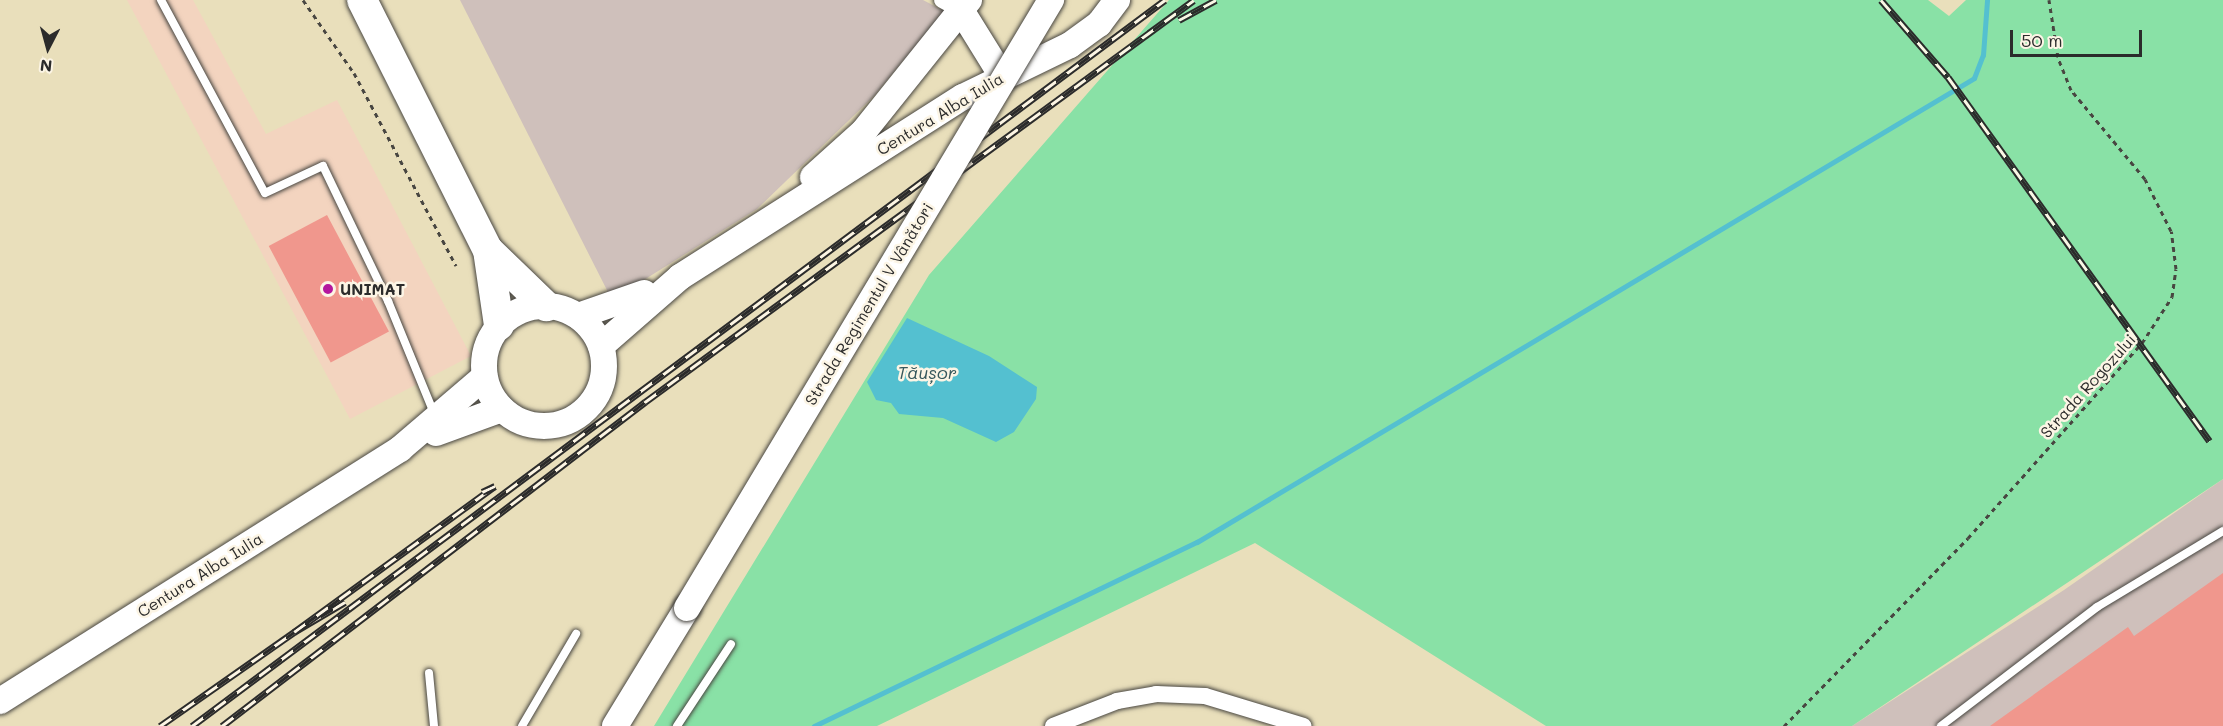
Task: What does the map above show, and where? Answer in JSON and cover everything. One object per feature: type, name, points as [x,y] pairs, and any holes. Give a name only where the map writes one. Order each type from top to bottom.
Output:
[{"type":"highway","points":[[362,0],[489,250],[546,306]]},
{"type":"highway","points":[[489,250],[499,326]]},
{"type":"main road","name":"Strada Regimentul V Vânători","points":[[615,726],[1051,0]]},
{"type":"main road","name":"Centura Alba Iulia","points":[[601,346],[680,277],[759,225],[1002,76],[1070,45],[1099,24],[1117,0]]},
{"type":"main road","name":"Centura Alba Iulia","points":[[759,225],[864,131],[957,4]]},
{"type":"main road","points":[[957,4],[1002,76]]},
{"type":"main road","name":"Centura Alba Iulia","points":[[578,316],[680,277]]},
{"type":"main road","points":[[546,306],[578,316],[601,346],[601,385],[576,416],[538,426],[502,409],[484,377],[489,341],[499,326],[528,307],[546,306]]},
{"type":"main road","name":"Centura Alba Iulia","points":[[0,701],[400,449],[438,421],[484,377]]},
{"type":"main road","name":"Centura Alba Iulia","points":[[400,449],[502,409]]},
{"type":"street","points":[[1053,726],[1117,701],[1156,694],[1205,696],[1305,726]]},
{"type":"lane","points":[[161,0],[265,193],[323,166],[388,301],[438,421]]},
{"type":"lane","points":[[1941,726],[2097,607],[2223,531]]},
{"type":"lane","points":[[522,726],[576,634]]},
{"type":"lane","points":[[677,726],[731,644]]},
{"type":"lane","points":[[429,673],[434,726]]},
{"type":"path","points":[[303,0],[354,72],[456,266]]},
{"type":"path","name":"Strada Rogozului","points":[[1784,726],[1968,538],[2142,343],[2172,297],[2176,269],[2171,231],[2145,179],[2071,90],[2058,57],[2049,0]]},
{"type":"shaded area","name":"UNIMAT","points":[[127,0],[193,0],[266,134],[337,100],[471,356],[350,419]]},
{"type":"shaded area","points":[[460,0],[923,0],[944,11],[874,96],[757,209],[612,300]]},
{"type":"shaded area","points":[[2223,479],[2223,726],[1852,726],[2064,590]]},
{"type":"green space","points":[[1169,0],[1928,0],[1949,16],[1966,0],[2223,0],[2223,479],[1852,726],[1546,726],[1255,543],[877,726],[654,726],[929,275]]},
{"type":"water","name":"Tăușor","points":[[907,318],[989,356],[1037,387],[1036,399],[1014,432],[996,442],[943,418],[899,414],[891,403],[876,400],[867,382]]},
{"type":"building","name":"UNIMAT","points":[[327,215],[389,332],[331,363],[269,246]]},
{"type":"building","points":[[2223,573],[2223,726],[1990,726],[2128,627],[2134,636]]},
{"type":"waterway","points":[[814,726],[1197,542],[1974,78],[1983,55],[1987,0]]},
{"type":"railway","points":[[192,726],[1165,0]]},
{"type":"railway","points":[[222,726],[645,402],[1194,0]]},
{"type":"railway","points":[[1179,20],[1216,0]]},
{"type":"railway","points":[[1881,0],[1948,77],[2210,441]]},
{"type":"railway","points":[[345,602],[294,632],[495,486],[482,492]]},
{"type":"railway","points":[[160,726],[294,632]]},
{"type":"place","name":"UNIMAT","points":[[328,289]]}]
